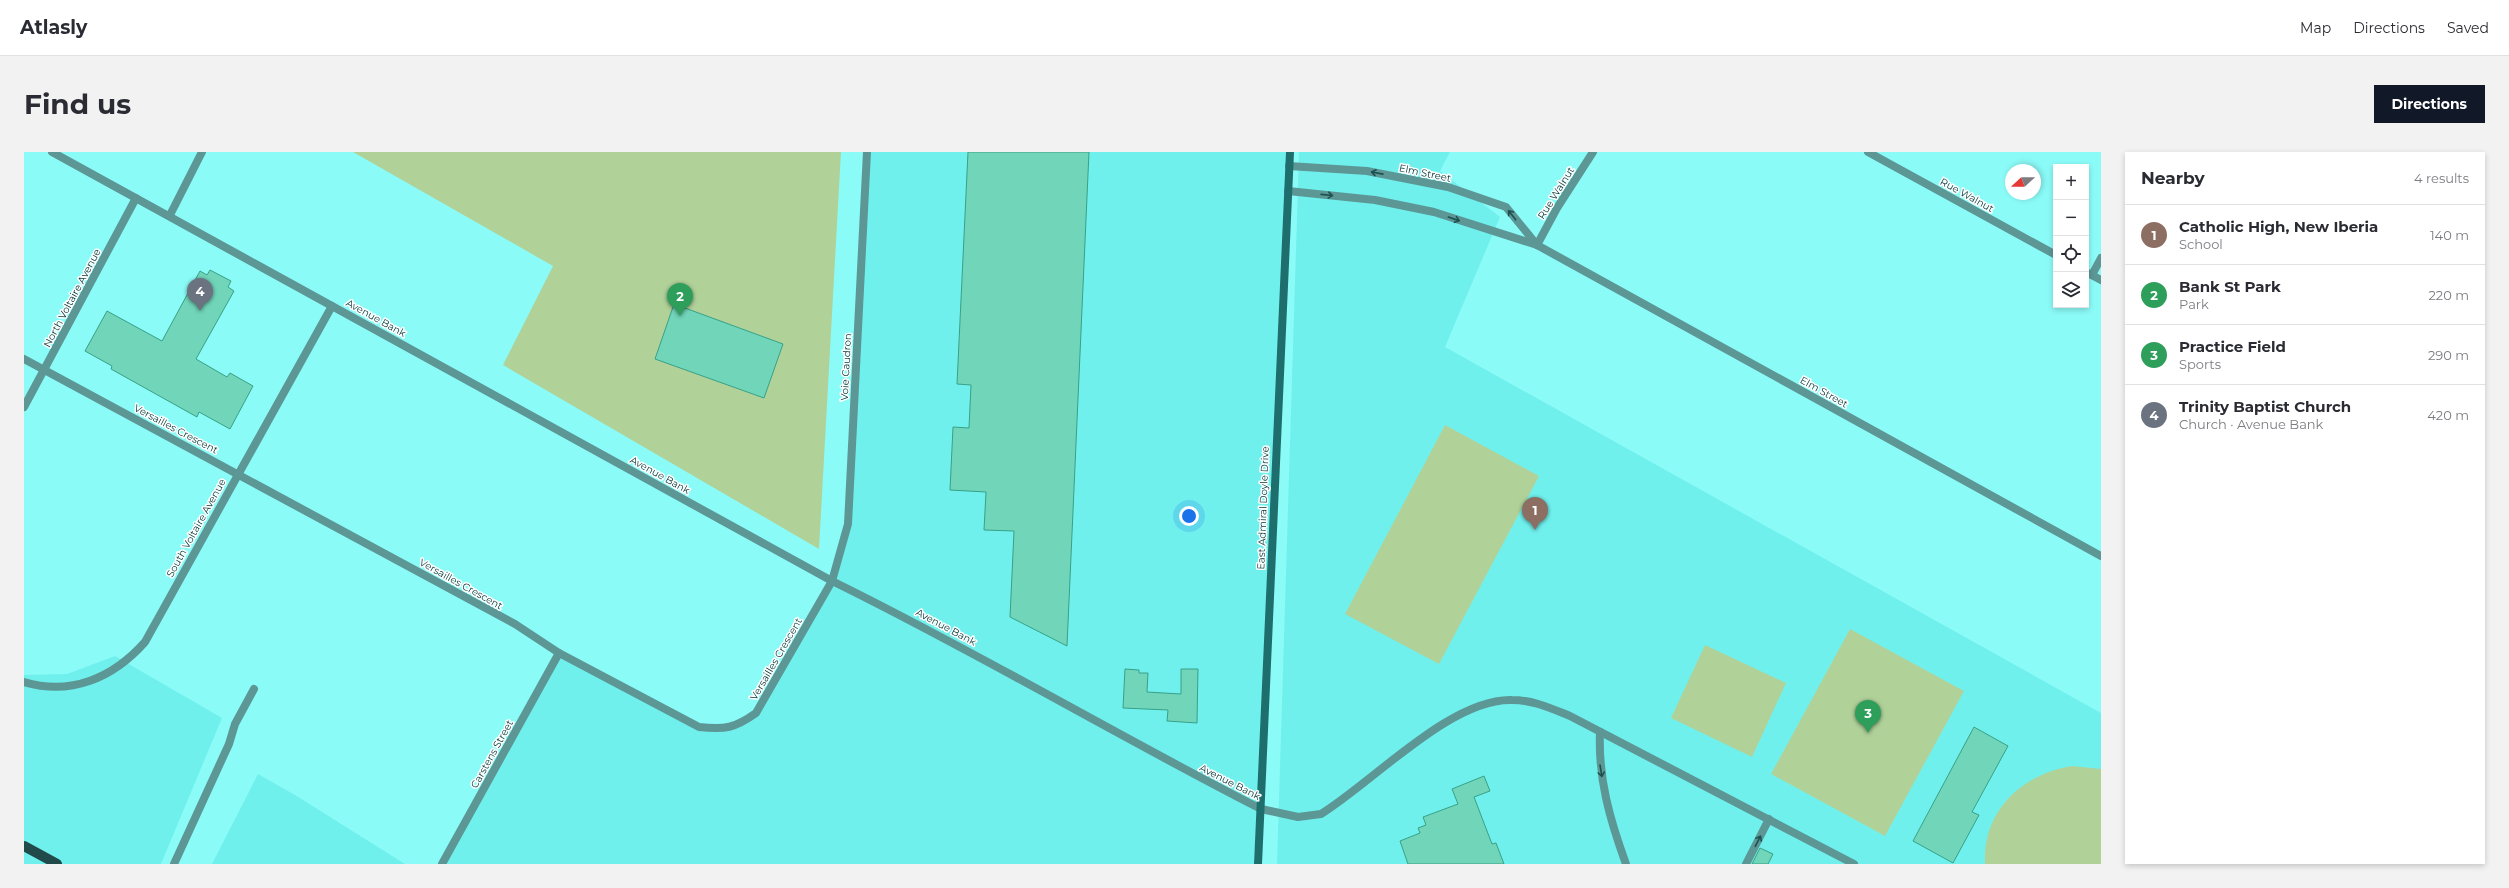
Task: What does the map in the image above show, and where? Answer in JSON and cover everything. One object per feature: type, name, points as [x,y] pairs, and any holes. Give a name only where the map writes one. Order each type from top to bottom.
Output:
[{"type":"main road","name":"East Admiral Doyle Drive","points":[[1258,864],[1290,152]]},
{"type":"main road","points":[[24,846],[57,864]]},
{"type":"street","name":"Avenue Bank","points":[[52,152],[170,215],[332,306],[832,581],[921,625],[1167,761],[1261,809],[1298,817],[1321,814],[1429,733],[1477,706],[1510,700],[1539,703],[1600,732],[1854,864]]},
{"type":"street","points":[[170,215],[202,152]]},
{"type":"street","name":"Voie Caudron","points":[[832,581],[848,524],[867,152]]},
{"type":"street","name":"Rue Walnut","points":[[1537,245],[1557,208],[1593,152]]},
{"type":"street","name":"Rue Walnut","points":[[1868,152],[2053,253]]},
{"type":"street","name":"Elm Street","points":[[1289,166],[1367,171],[1448,187],[1506,207],[1537,245]]},
{"type":"street","name":"Elm Street","points":[[1288,191],[1375,200],[1434,212],[1537,245],[2101,556]]},
{"type":"street","name":"North Voltaire Avenue","points":[[24,407],[136,198]]},
{"type":"street","points":[[2101,258],[2089,273],[2101,280]]},
{"type":"street","name":"South Voltaire Avenue","points":[[24,682],[38,686],[58,688],[78,685],[109,673],[131,657],[145,642],[332,306]]},
{"type":"street","name":"Versailles Crescent","points":[[24,358],[514,624],[559,653],[604,675],[699,727],[719,729],[739,725],[756,713],[832,581]]},
{"type":"street","name":"Carstens Street","points":[[442,864],[559,653]]},
{"type":"street","points":[[174,864],[229,744],[235,724],[254,689]]},
{"type":"street","points":[[1600,732],[1599,759],[1605,798],[1626,864]]},
{"type":"street","points":[[1746,864],[1769,819]]},
{"type":"shaded area","points":[[867,152],[1290,152],[1254,864],[442,864],[559,653],[699,727],[719,729],[756,713],[832,581],[848,524]]},
{"type":"shaded area","points":[[1299,152],[1450,152],[1440,171],[1500,217],[1445,347],[2101,713],[2101,864],[1277,864]]},
{"type":"shaded area","points":[[115,656],[222,718],[161,864],[24,864],[24,675],[67,674]]},
{"type":"shaded area","points":[[258,774],[295,795],[405,864],[212,864]]},
{"type":"green space","points":[[353,152],[841,152],[819,549],[503,365],[553,266]]},
{"type":"green space","points":[[1445,425],[1539,476],[1439,664],[1345,614]]},
{"type":"green space","points":[[1850,629],[1964,691],[1885,836],[1771,774]]},
{"type":"green space","points":[[1705,645],[1786,683],[1752,757],[1671,718]]},
{"type":"green space","points":[[2072,766],[2101,769],[2101,864],[1985,864],[1986,845],[1990,827],[1998,812],[2009,798],[2037,777],[2054,770]]},
{"type":"building","points":[[968,152],[1089,152],[1067,646],[1010,617],[1014,531],[984,530],[986,492],[950,490],[953,427],[969,428],[971,385],[957,384]]},
{"type":"building","points":[[210,270],[231,281],[228,287],[234,291],[196,359],[227,377],[230,373],[253,386],[230,429],[199,412],[197,417],[111,369],[112,366],[85,351],[107,311],[162,341],[200,271],[207,275]]},
{"type":"building","points":[[674,304],[783,344],[764,398],[655,359]]},
{"type":"building","points":[[1125,669],[1139,670],[1139,673],[1148,673],[1147,692],[1181,694],[1181,669],[1198,669],[1197,723],[1167,721],[1168,710],[1123,708]]},
{"type":"building","points":[[1974,727],[2008,746],[1972,812],[1979,815],[1953,863],[1913,841]]},
{"type":"building","points":[[1484,776],[1490,791],[1474,797],[1492,844],[1496,843],[1504,864],[1408,864],[1400,841],[1420,833],[1418,828],[1426,825],[1423,817],[1458,804],[1452,789]]},
{"type":"building","points":[[1760,848],[1773,854],[1768,864],[1752,864]]},
{"type":"place","name":"Trinity Baptist Church","points":[[200,311]]},
{"type":"place","name":"Bank St Park","points":[[680,316]]},
{"type":"place","name":"Catholic High, New Iberia","points":[[1535,530]]},
{"type":"place","name":"Practice Field","points":[[1868,733]]}]
